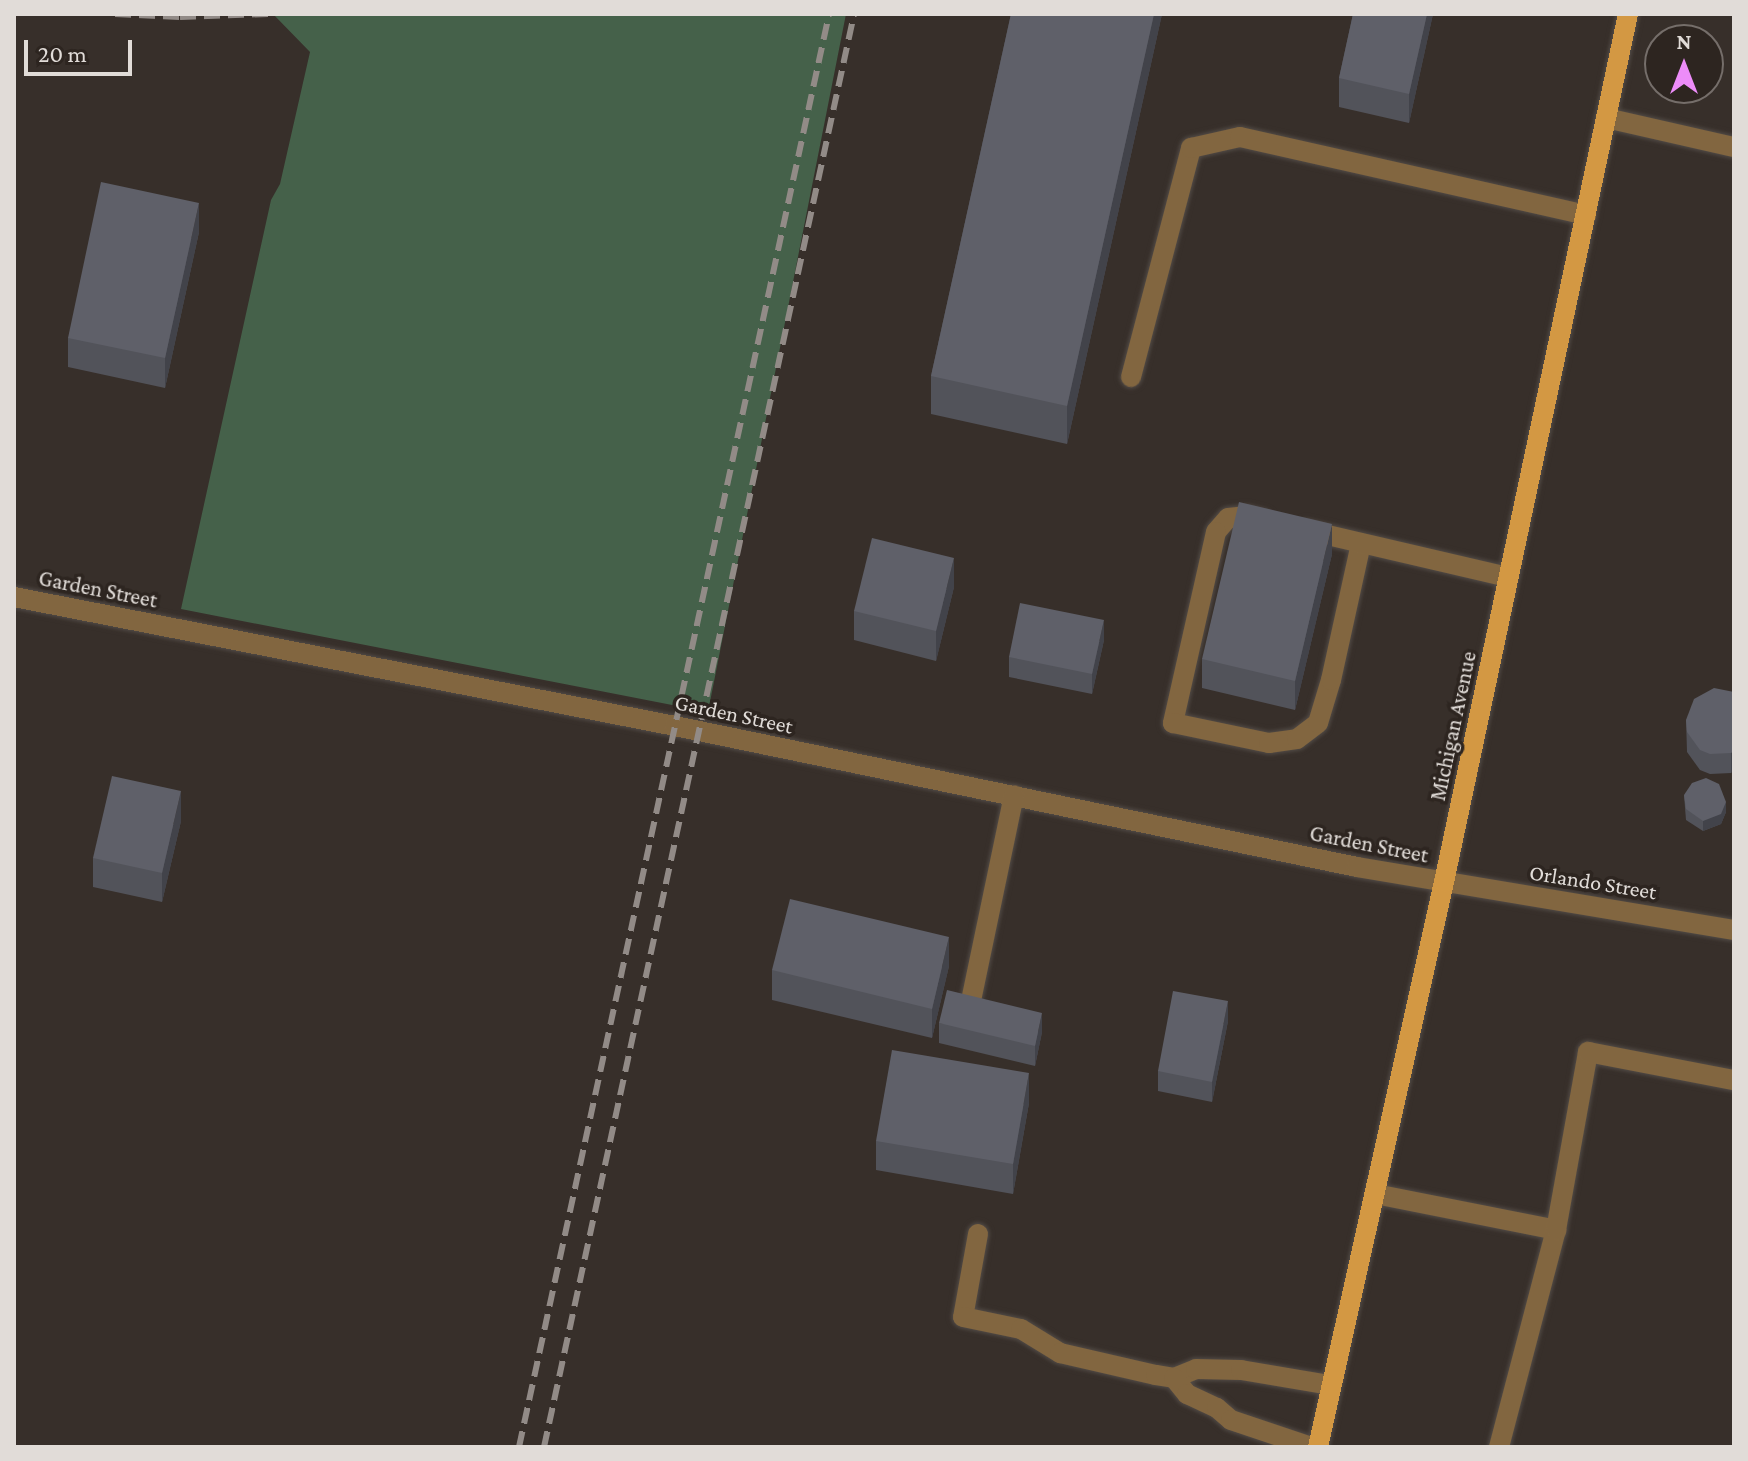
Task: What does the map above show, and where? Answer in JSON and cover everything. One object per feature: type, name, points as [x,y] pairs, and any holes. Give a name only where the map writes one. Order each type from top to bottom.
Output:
[{"type":"main road","name":"Michigan Avenue","points":[[1318,1447],[1444,882],[1628,14]]},
{"type":"street","points":[[1606,118],[1734,147]]},
{"type":"street","points":[[1131,377],[1191,148],[1240,137],[1586,215]]},
{"type":"street","points":[[1361,543],[1331,680],[1318,723],[1297,739],[1269,743],[1173,723],[1216,532],[1228,518],[1247,516],[1508,577]]},
{"type":"street","name":"Garden Street","points":[[14,597],[1444,882]]},
{"type":"street","points":[[972,996],[1014,795]]},
{"type":"street","name":"Orlando Street","points":[[1444,882],[1734,930]]},
{"type":"street","points":[[1499,1447],[1556,1230],[1588,1052],[1734,1080]]},
{"type":"street","points":[[1375,1194],[1556,1230]]},
{"type":"street","points":[[978,1234],[963,1317],[1021,1329],[1060,1353],[1174,1378],[1196,1369],[1241,1370],[1330,1385]]},
{"type":"street","points":[[1174,1378],[1187,1394],[1217,1408],[1231,1420],[1311,1447]]},
{"type":"green space","points":[[273,14],[846,14],[708,712],[181,609],[271,200],[280,184],[310,52]]},
{"type":"building","points":[[1011,14],[1154,14],[1067,406],[931,376]]},
{"type":"building","points":[[1353,14],[1427,14],[1409,94],[1339,78]]},
{"type":"building","points":[[101,182],[199,203],[165,358],[68,338]]},
{"type":"building","points":[[1239,502],[1332,524],[1295,681],[1202,659]]},
{"type":"building","points":[[872,538],[954,558],[936,631],[854,611]]},
{"type":"building","points":[[1020,603],[1104,620],[1092,674],[1009,657]]},
{"type":"building","points":[[1714,688],[1734,692],[1734,751],[1731,753],[1710,754],[1700,750],[1687,732],[1686,720],[1694,699]]},
{"type":"building","points":[[112,776],[181,791],[162,873],[93,858]]},
{"type":"building","points":[[1706,778],[1719,784],[1726,802],[1721,814],[1703,821],[1686,809],[1684,795],[1692,783]]},
{"type":"building","points":[[790,899],[949,937],[932,1009],[772,970]]},
{"type":"building","points":[[947,990],[1042,1013],[1035,1046],[939,1023]]},
{"type":"building","points":[[1173,991],[1228,1001],[1212,1082],[1158,1071]]},
{"type":"building","points":[[892,1050],[1029,1073],[1013,1164],[876,1141]]},
{"type":"railway","points":[[115,14],[180,17],[268,14]]},
{"type":"railway","points":[[519,1447],[829,14]]},
{"type":"railway","points":[[544,1447],[854,14]]}]
